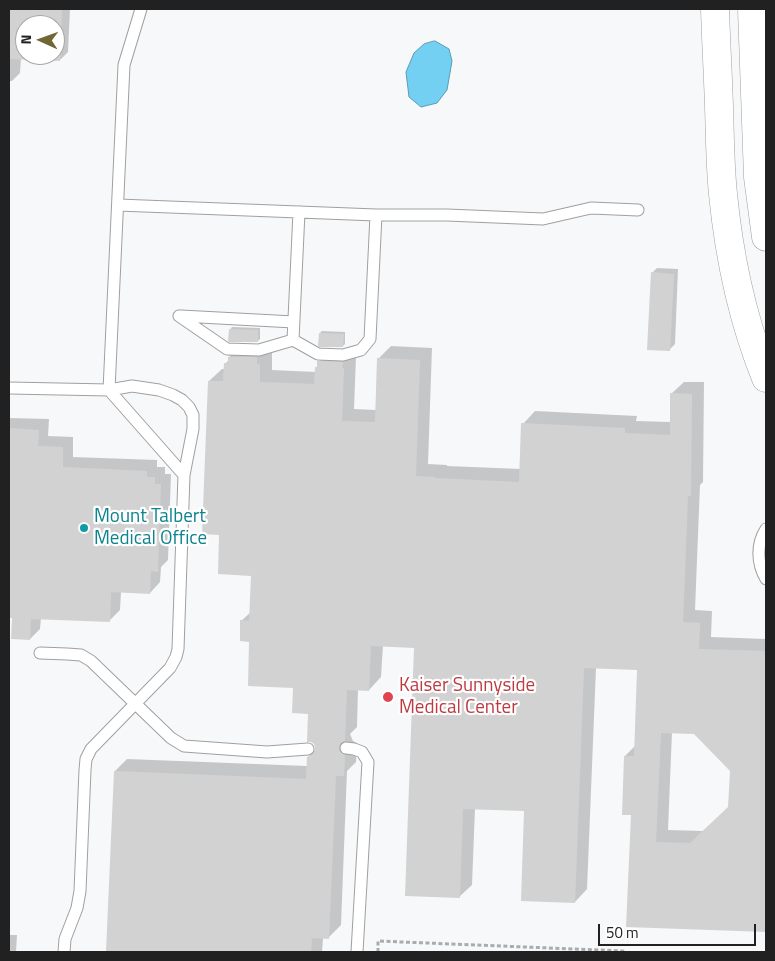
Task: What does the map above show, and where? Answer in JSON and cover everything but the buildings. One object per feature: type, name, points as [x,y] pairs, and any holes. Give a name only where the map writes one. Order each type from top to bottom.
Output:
[{"type":"main road","points":[[714,9],[723,195],[731,251],[742,302],[766,378]]},
{"type":"main road","points":[[752,9],[758,177],[766,237]]},
{"type":"lane","points":[[140,9],[124,65],[109,390],[184,475]]},
{"type":"lane","points":[[118,205],[376,215],[447,215],[543,220],[591,208],[638,210]]},
{"type":"lane","points":[[293,340],[299,212]]},
{"type":"lane","points":[[294,322],[180,316],[227,349],[259,350],[293,340],[318,354],[343,355],[361,350],[370,339],[376,215]]},
{"type":"lane","points":[[9,388],[109,390],[132,386],[159,390],[182,400],[193,416],[193,429],[184,475],[181,582],[176,657],[170,668],[91,749],[86,759],[80,891],[77,908],[65,939],[64,952]]},
{"type":"lane","points":[[766,529],[762,534],[758,549],[761,570],[766,579]]},
{"type":"lane","points":[[40,653],[81,655],[91,662],[171,738],[184,746],[267,752],[308,749]]},
{"type":"lane","points":[[346,748],[354,748],[362,752],[368,762],[357,952]]},
{"type":"path","points":[[378,952],[378,941],[623,952]]},
{"type":"water","points":[[435,41],[449,49],[452,61],[447,90],[437,103],[421,107],[409,97],[406,72],[414,53],[424,44]]},
{"type":"place","name":"Mount Talbert Medical Office","points":[[84,528]]},
{"type":"place","name":"Kaiser Sunnyside Medical Center","points":[[388,697]]}]
